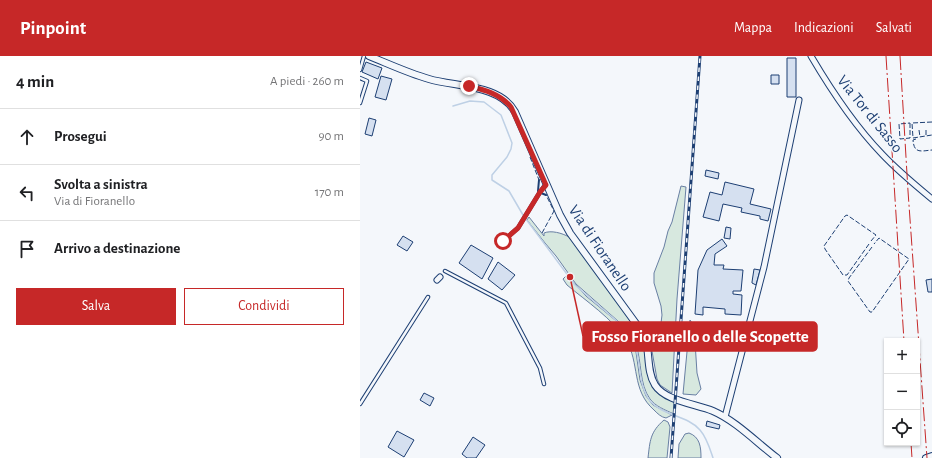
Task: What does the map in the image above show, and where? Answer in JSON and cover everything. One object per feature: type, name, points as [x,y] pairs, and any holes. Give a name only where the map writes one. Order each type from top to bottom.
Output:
[{"type":"street","name":"Via di Fioranello","points":[[369,56],[413,74],[433,80],[484,90],[504,100],[515,112],[546,185],[570,233],[640,330],[645,341],[650,369],[656,386],[661,392],[670,397],[706,408],[725,417],[777,458]]},
{"type":"street","name":"Via Tor di Sasso","points":[[811,56],[842,104],[872,142],[894,166],[932,199]]},
{"type":"street","points":[[725,417],[764,267],[799,100]]},
{"type":"street","points":[[926,458],[932,456]]},
{"type":"lane","points":[[360,70],[364,56]]},
{"type":"lane","points":[[360,78],[367,81],[360,103]]},
{"type":"lane","points":[[503,241],[518,228],[540,192],[546,185]]},
{"type":"lane","points":[[445,272],[506,304],[540,368],[544,384]]},
{"type":"lane","points":[[360,404],[428,297]]},
{"type":"shaded area","points":[[681,186],[686,187],[677,299],[672,393],[660,385],[657,379],[650,340],[661,323],[662,315],[661,306],[654,283],[654,273],[672,222]]},
{"type":"shaded area","points":[[529,217],[544,236],[544,233],[553,232],[569,237],[604,283],[635,328],[640,338],[645,351],[649,378],[675,401],[674,414],[660,408],[646,393],[642,380],[636,345],[627,329],[576,284],[527,220]]},
{"type":"shaded area","points":[[567,275],[586,296],[626,329],[635,345],[640,380],[646,396],[653,405],[672,415],[666,418],[663,417],[647,402],[642,394],[633,358],[626,340],[607,318],[567,285],[563,279]]},
{"type":"shaded area","points":[[690,320],[694,326],[697,373],[701,389],[696,395],[683,394]]},
{"type":"shaded area","points":[[664,420],[668,422],[670,427],[667,458],[648,458],[653,433],[659,424]]},
{"type":"shaded area","points":[[689,433],[698,440],[701,450],[701,458],[678,458],[679,444],[685,434]]},
{"type":"building","points":[[787,58],[796,58],[796,97],[787,97]]},
{"type":"building","points":[[366,62],[382,68],[378,79],[362,72]]},
{"type":"building","points":[[771,75],[779,75],[779,84],[771,84]]},
{"type":"building","points":[[381,76],[392,79],[386,100],[375,97]]},
{"type":"building","points":[[369,118],[376,120],[372,136],[365,134]]},
{"type":"building","points":[[706,170],[719,173],[718,179],[705,176]]},
{"type":"building","points":[[725,182],[754,189],[750,204],[771,209],[768,221],[760,219],[760,216],[741,212],[742,208],[723,204],[719,221],[703,217],[710,192],[722,195]]},
{"type":"building","points":[[726,227],[731,228],[730,239],[724,238]]},
{"type":"building","points":[[403,236],[413,242],[407,251],[397,245]]},
{"type":"building","points":[[722,239],[727,246],[715,254],[714,265],[724,265],[723,269],[743,270],[741,291],[733,291],[733,294],[742,295],[741,315],[725,314],[725,309],[703,307],[703,315],[695,314],[698,270],[707,250]]},
{"type":"building","points":[[471,245],[493,258],[482,279],[459,263]]},
{"type":"building","points":[[498,262],[515,275],[502,290],[488,279]]},
{"type":"building","points":[[754,269],[760,270],[756,285],[752,283]]},
{"type":"building","points":[[932,279],[932,292],[928,292],[926,280]]},
{"type":"building","points":[[424,393],[434,398],[430,406],[420,400]]},
{"type":"building","points":[[707,421],[720,425],[719,429],[706,426]]},
{"type":"building","points":[[397,431],[414,440],[404,457],[388,447]]},
{"type":"building","points":[[473,437],[485,445],[476,458],[467,458],[462,454]]},
{"type":"waterway","points":[[453,106],[470,101],[484,102],[501,115],[512,143],[507,157],[492,175],[492,180],[509,191],[523,215],[575,285],[629,333],[637,352],[643,388],[650,401],[661,410],[689,421],[695,425],[705,436],[713,458]]},
{"type":"railway","points":[[671,458],[700,56]]},
{"type":"fence","points":[[932,122],[912,123],[913,138],[932,135]]},
{"type":"fence","points":[[910,123],[910,138],[900,139],[899,124],[910,123]]},
{"type":"fence","points":[[919,130],[920,137]]},
{"type":"fence","points":[[926,130],[926,136]]},
{"type":"fence","points":[[916,139],[913,140],[917,150],[932,150]]},
{"type":"fence","points":[[530,157],[539,180]]},
{"type":"fence","points":[[542,233],[554,211],[546,195]]},
{"type":"fence","points":[[869,244],[847,275],[843,275],[824,246],[847,215],[876,235],[871,241]]},
{"type":"fence","points":[[872,247],[848,281],[870,312],[872,312],[909,259],[879,238],[874,244]]},
{"type":"wall","points":[[538,191],[539,180]]},
{"type":"wall","points":[[541,193],[546,195]]},
{"type":"power","points":[[886,56],[904,338]]},
{"type":"power","points":[[900,56],[927,458]]},
{"type":"power","points":[[911,446],[912,458]]},
{"type":"place","name":"Fosso Fioranello o delle Scopette","points":[[570,277]]},
{"type":"route","points":[[469,86],[492,93],[504,100],[515,112],[546,185],[540,192],[518,228],[503,241]]}]
